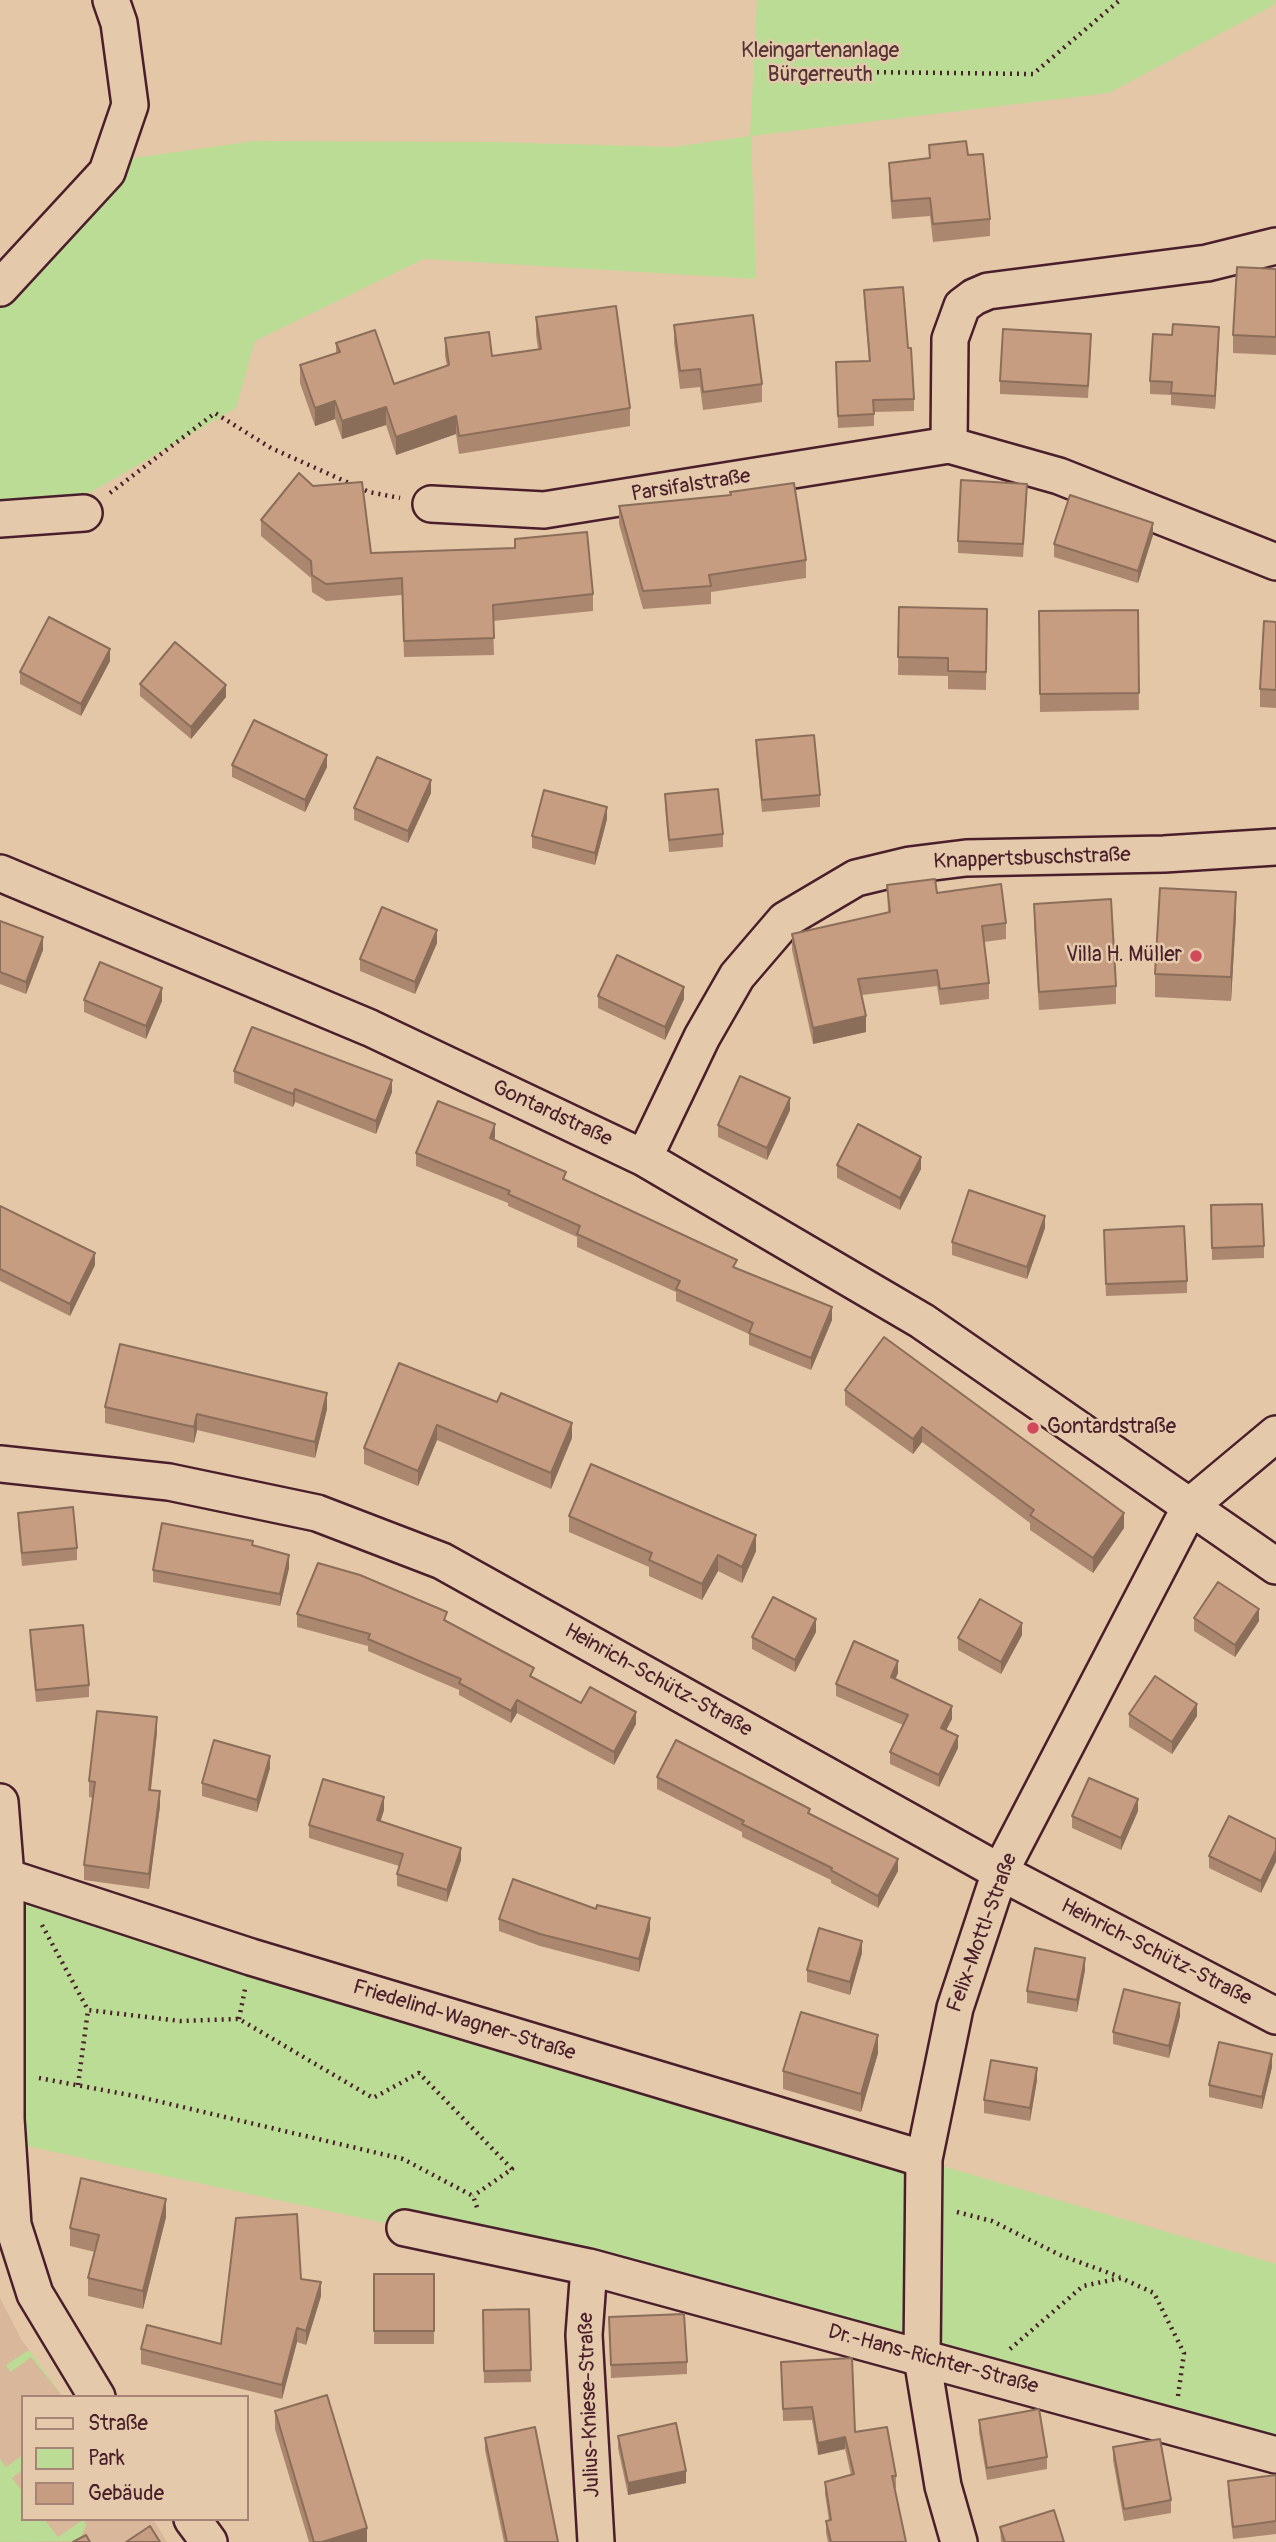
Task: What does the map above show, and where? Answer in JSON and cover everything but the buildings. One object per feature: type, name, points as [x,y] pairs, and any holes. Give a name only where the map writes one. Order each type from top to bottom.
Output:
[{"type":"street","points":[[0,288],[107,172],[130,105],[115,11]]},
{"type":"street","points":[[949,444],[950,339],[962,306],[974,297],[988,291],[1207,263],[1276,246]]},
{"type":"street","name":"Parsifalstraße","points":[[430,503],[544,510],[949,444],[1059,476],[1276,562]]},
{"type":"street","points":[[0,519],[84,513]]},
{"type":"street","name":"Knappertsbuschstraße","points":[[644,1158],[702,1037],[737,976],[785,920],[856,878],[910,865],[966,859],[1164,854],[1276,847]]},
{"type":"street","name":"Gontardstraße","points":[[0,873],[370,1028],[644,1158],[922,1321],[1276,1566]]},
{"type":"street","points":[[1191,1505],[1276,1434]]},
{"type":"street","name":"Heinrich-Schütz-Straße","points":[[0,1464],[169,1482],[303,1510],[442,1561],[1000,1872],[1276,2016]]},
{"type":"street","name":"Felix-Mottl-Straße","points":[[959,2542],[943,2486],[922,2358],[924,2159],[955,2008],[1000,1872],[1191,1505]]},
{"type":"street","points":[[0,1802],[12,1879],[6,2119],[13,2225],[35,2294],[96,2395]]},
{"type":"street","name":"Friedelind-Wagner-Straße","points":[[12,1879],[251,1957],[924,2159]]},
{"type":"street","name":"Dr.-Hans-Richter-Straße","points":[[405,2228],[589,2267],[1276,2455]]},
{"type":"street","name":"Julius-Kniese-Straße","points":[[589,2267],[584,2335],[596,2542]]},
{"type":"street","points":[[193,2521],[209,2542]]},
{"type":"path","points":[[772,71],[1033,74],[1120,0]]},
{"type":"path","points":[[84,513],[215,413],[271,448],[369,492],[430,503]]},
{"type":"path","points":[[12,1879],[88,2010],[78,2085]]},
{"type":"path","points":[[88,2010],[180,2021],[239,2019],[373,2098],[419,2073],[512,2169],[473,2196]]},
{"type":"path","points":[[7,2072],[140,2096],[402,2159],[473,2196],[488,2245]]},
{"type":"path","points":[[924,2204],[992,2221],[1060,2255],[1154,2293],[1184,2353],[1174,2426]]},
{"type":"path","points":[[983,2373],[1083,2286],[1121,2278]]},
{"type":"shaded area","points":[[0,2298],[21,2339],[62,2395],[21,2395],[21,2521],[154,2521],[167,2542],[0,2542]]},
{"type":"green space","name":"Kleingartenanlage Bürgerreuth","points":[[757,0],[1275,0],[1274,5],[1109,93],[751,136],[756,279],[424,259],[255,341],[236,408],[81,498],[0,505],[0,261],[96,159],[133,158],[254,141],[490,142],[673,147],[750,136]]},
{"type":"green space","points":[[6,1879],[922,2160],[1276,2264],[1276,2455],[589,2267],[8,2142]]},
{"type":"green space","points":[[30,2351],[62,2395],[31,2357],[11,2372],[6,2365]]},
{"type":"green space","points":[[21,2456],[21,2471],[12,2478],[21,2489],[21,2521],[46,2521],[58,2537],[85,2521],[86,2526],[82,2535],[86,2541],[0,2542],[0,2459],[6,2467]]},
{"type":"place","name":"Villa H. Müller","points":[[1196,956]]},
{"type":"place","name":"Gontardstraße","points":[[1033,1428]]}]
